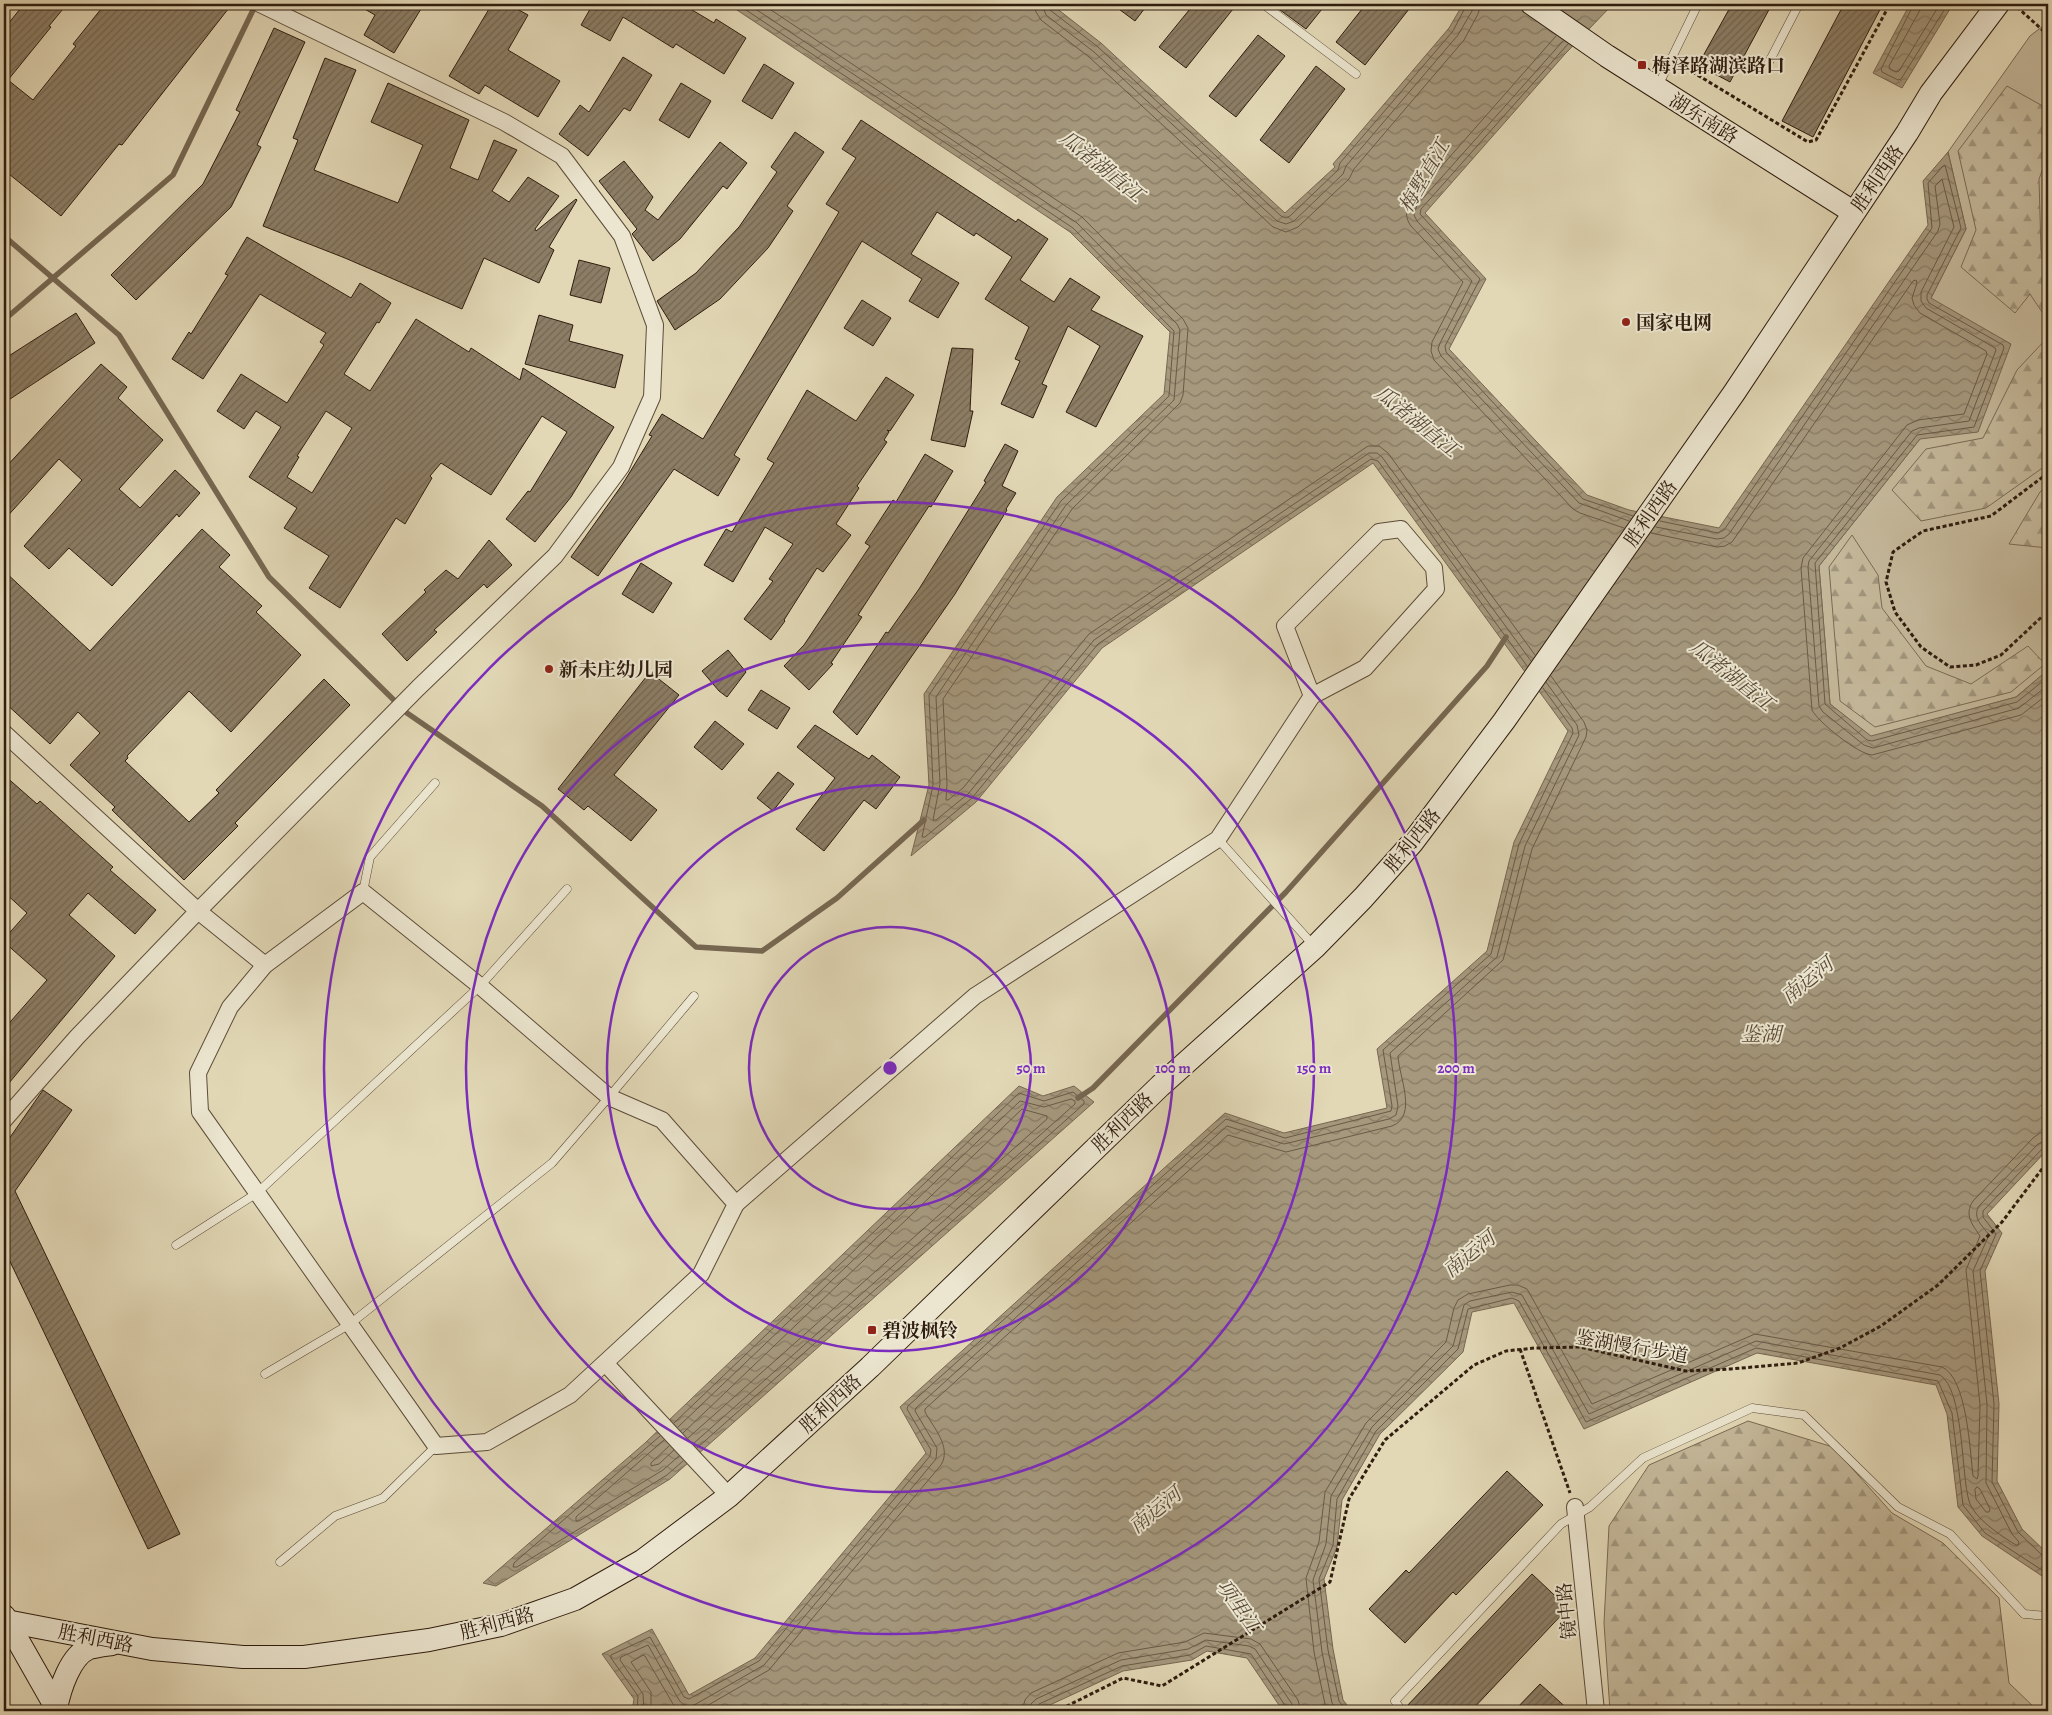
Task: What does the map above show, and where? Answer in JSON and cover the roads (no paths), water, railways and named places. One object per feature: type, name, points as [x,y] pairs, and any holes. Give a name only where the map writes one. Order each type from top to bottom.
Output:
[{"type":"street","name":"湖东南路","points":[[1532,4],[1606,56],[1853,212]]},
{"type":"street","name":"胜利西路","points":[[4,1619],[152,1649],[243,1657],[304,1657],[429,1640],[501,1625],[575,1599],[642,1561],[729,1496],[870,1367],[1160,1086],[1315,947],[1363,898],[1412,843],[1504,721],[1734,393],[1907,133],[1931,93],[1998,4]]},
{"type":"street","points":[[4,1120],[77,1037],[198,911],[418,688],[554,556],[621,467],[652,397],[655,325],[622,236],[562,156],[504,122],[266,7]]},
{"type":"street","points":[[736,1204],[662,1120],[609,1098],[480,986],[363,892],[265,965],[230,1007],[198,1072],[200,1112],[436,1446],[487,1442],[570,1395],[701,1274],[736,1204],[975,996],[1218,839],[1312,696],[1365,668],[1436,589],[1434,568],[1401,530],[1380,532],[1285,626],[1312,696]]},
{"type":"street","points":[[4,733],[198,911],[265,965]]},
{"type":"street","points":[[605,1363],[729,1496]]},
{"type":"street","name":"镜中路","points":[[1575,1511],[1596,1711]]},
{"type":"street","points":[[4,1619],[57,1710]]},
{"type":"street","points":[[57,1710],[60,1687],[73,1663],[88,1649],[118,1643],[152,1649]]},
{"type":"lane","points":[[1263,4],[1356,74]]},
{"type":"lane","points":[[1657,88],[1698,4]]},
{"type":"lane","points":[[1769,62],[1799,4]]},
{"type":"lane","points":[[363,892],[370,857],[435,783]]},
{"type":"lane","points":[[1218,839],[1315,947]]},
{"type":"lane","points":[[176,1245],[257,1193],[480,986],[567,889]]},
{"type":"lane","points":[[265,1374],[350,1324],[552,1162],[609,1098],[694,996]]},
{"type":"lane","points":[[1402,1711],[1395,1702],[1575,1511],[1590,1507],[1643,1458],[1752,1408],[1804,1415],[1898,1507],[1950,1534],[2024,1614],[2048,1616]]},
{"type":"lane","points":[[280,1562],[335,1516],[383,1498],[436,1446]]},
{"type":"water","name":"鉴湖","points":[[728,4],[1051,4],[1101,43],[1285,213],[1335,167],[1333,164],[1449,28],[1463,4],[1613,4],[1565,54],[1425,213],[1486,279],[1449,349],[1587,495],[1629,510],[1719,528],[1928,225],[1923,181],[1948,152],[1966,229],[1931,298],[2011,344],[1978,432],[1920,439],[1819,566],[1830,704],[1871,736],[2016,697],[2048,670],[2048,1149],[1987,1214],[2002,1233],[1985,1271],[1999,1404],[1997,1481],[2022,1529],[2048,1554],[2048,1580],[1982,1536],[1958,1507],[1947,1414],[1936,1385],[1757,1353],[1584,1429],[1514,1303],[1472,1312],[1463,1352],[1380,1434],[1342,1500],[1337,1547],[1324,1579],[1333,1649],[1343,1700],[1352,1711],[1283,1711],[1247,1658],[1207,1651],[1192,1660],[1123,1671],[1037,1711],[632,1711],[634,1699],[602,1654],[652,1629],[689,1695],[755,1658],[926,1453],[900,1407],[1225,1113],[1284,1133],[1387,1108],[1377,1049],[1487,951],[1514,842],[1568,731],[1373,463],[1102,648],[976,802],[911,856],[929,785],[924,694],[1057,497],[1164,394],[1170,332],[1070,232]]},
{"type":"water","points":[[1910,4],[1953,4],[1902,88],[1873,73]]},
{"type":"water","points":[[1019,1086],[1043,1096],[1074,1086],[1094,1102],[670,1479],[496,1586],[483,1583],[645,1443]]},
{"type":"waterway","points":[[4,320],[173,175],[256,4]]},
{"type":"waterway","points":[[4,236],[119,335],[269,577],[407,713],[542,806],[696,947],[762,951],[837,898],[924,820]]},
{"type":"waterway","points":[[1078,1098],[1093,1088],[1286,892],[1487,666],[1506,637]]},
{"type":"place","name":"梅泽路湖滨路口","points":[[1642,65]]},
{"type":"place","name":"国家电网","points":[[1626,322]]},
{"type":"place","name":"新未庄幼儿园","points":[[549,669]]},
{"type":"place","name":"碧波枫铃","points":[[872,1330]]},
{"type":"water label","name":"瓜渚湖直江","points":[[1102,166]]},
{"type":"water label","name":"梅墅直江","points":[[1424,176]]},
{"type":"water label","name":"瓜渚湖直江","points":[[1417,421]]},
{"type":"water label","name":"瓜渚湖直江","points":[[1732,675]]},
{"type":"water label","name":"南运河","points":[[1807,980]]},
{"type":"water label","name":"南运河","points":[[1469,1254]]},
{"type":"water label","name":"南运河","points":[[1155,1510]]},
{"type":"water label","name":"项里江","points":[[1239,1606]]}]
